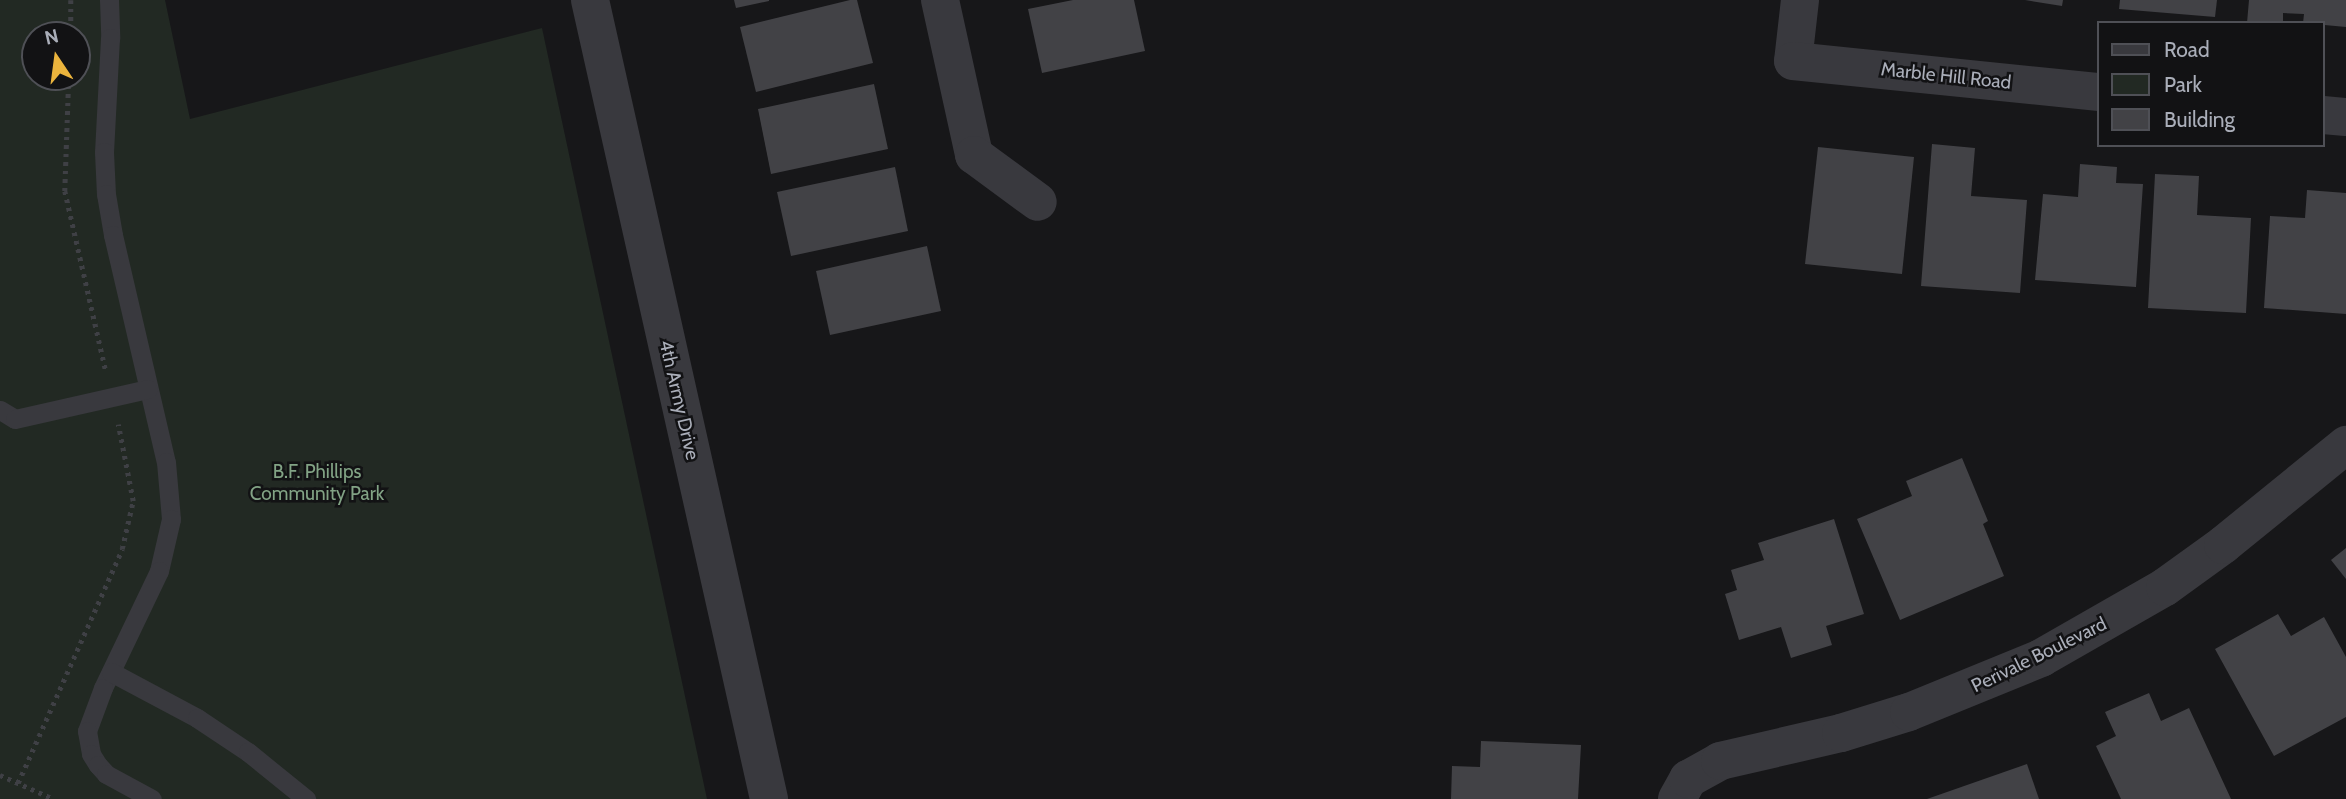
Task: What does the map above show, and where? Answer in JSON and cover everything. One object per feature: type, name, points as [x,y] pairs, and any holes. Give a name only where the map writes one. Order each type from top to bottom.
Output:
[{"type":"street","name":"4th Army Drive","points":[[590,0],[769,799]]},
{"type":"street","points":[[940,0],[974,155],[1038,202]]},
{"type":"street","name":"Marble Hill Road","points":[[1800,0],[1793,61],[2098,92]]},
{"type":"street","points":[[2325,115],[2346,117]]},
{"type":"street","name":"Perivale Boulevard","points":[[1682,789],[1720,761],[1841,733],[1909,712],[2041,658],[2165,587],[2223,545],[2346,445]]},
{"type":"lane","points":[[109,0],[110,38],[103,159],[106,194],[170,488],[169,537],[159,571],[111,672],[87,731],[91,754],[106,774],[152,799]]},
{"type":"lane","points":[[0,410],[15,419],[148,389]]},
{"type":"lane","points":[[111,672],[197,718],[248,752],[306,799]]},
{"type":"path","points":[[71,0],[71,21]]},
{"type":"path","points":[[18,783],[63,676],[122,549],[133,501],[65,191],[69,91]]},
{"type":"path","points":[[0,775],[54,799]]},
{"type":"green space","name":"B.F. Phillips Community Park","points":[[0,0],[165,0],[190,119],[542,28],[707,799],[0,799]]},
{"type":"building","points":[[734,0],[769,0],[769,1],[736,8]]},
{"type":"building","points":[[857,0],[873,63],[756,92],[740,27]]},
{"type":"building","points":[[1073,0],[1134,0],[1145,51],[1042,73],[1028,9]]},
{"type":"building","points":[[2025,0],[2063,0],[2062,6]]},
{"type":"building","points":[[2120,0],[2217,0],[2215,17],[2119,9]]},
{"type":"building","points":[[2249,0],[2346,0],[2346,27],[2325,25],[2325,21],[2303,21],[2304,14],[2283,13],[2283,21],[2247,21]]},
{"type":"building","points":[[874,84],[888,149],[771,174],[758,109]]},
{"type":"building","points":[[1932,144],[1975,148],[1971,196],[2027,200],[2020,293],[1921,286]]},
{"type":"building","points":[[1818,147],[1914,157],[1902,274],[1805,264]]},
{"type":"building","points":[[2080,164],[2117,167],[2116,183],[2143,184],[2136,287],[2035,280],[2043,194],[2078,197]]},
{"type":"building","points":[[895,167],[908,231],[791,256],[777,192]]},
{"type":"building","points":[[2155,174],[2199,176],[2197,215],[2251,218],[2246,313],[2148,308]]},
{"type":"building","points":[[2307,190],[2346,193],[2346,314],[2264,308],[2270,216],[2305,218]]},
{"type":"building","points":[[927,246],[941,311],[830,335],[816,271]]},
{"type":"building","points":[[1962,458],[1988,521],[1983,524],[2004,576],[1900,620],[1857,519],[1912,496],[1906,481]]},
{"type":"building","points":[[1834,519],[1864,614],[1826,626],[1832,645],[1791,658],[1781,627],[1739,640],[1725,594],[1737,590],[1731,570],[1764,560],[1758,543]]},
{"type":"building","points":[[2346,548],[2346,579],[2331,560]]},
{"type":"building","points":[[2278,614],[2291,636],[2324,617],[2346,657],[2346,717],[2274,756],[2215,649]]},
{"type":"building","points":[[2149,693],[2161,721],[2189,708],[2231,799],[2121,799],[2096,746],[2116,736],[2105,712]]},
{"type":"building","points":[[1481,741],[1581,745],[1578,799],[1451,799],[1452,766],[1480,767]]},
{"type":"building","points":[[2027,764],[2039,799],[1927,799]]}]
